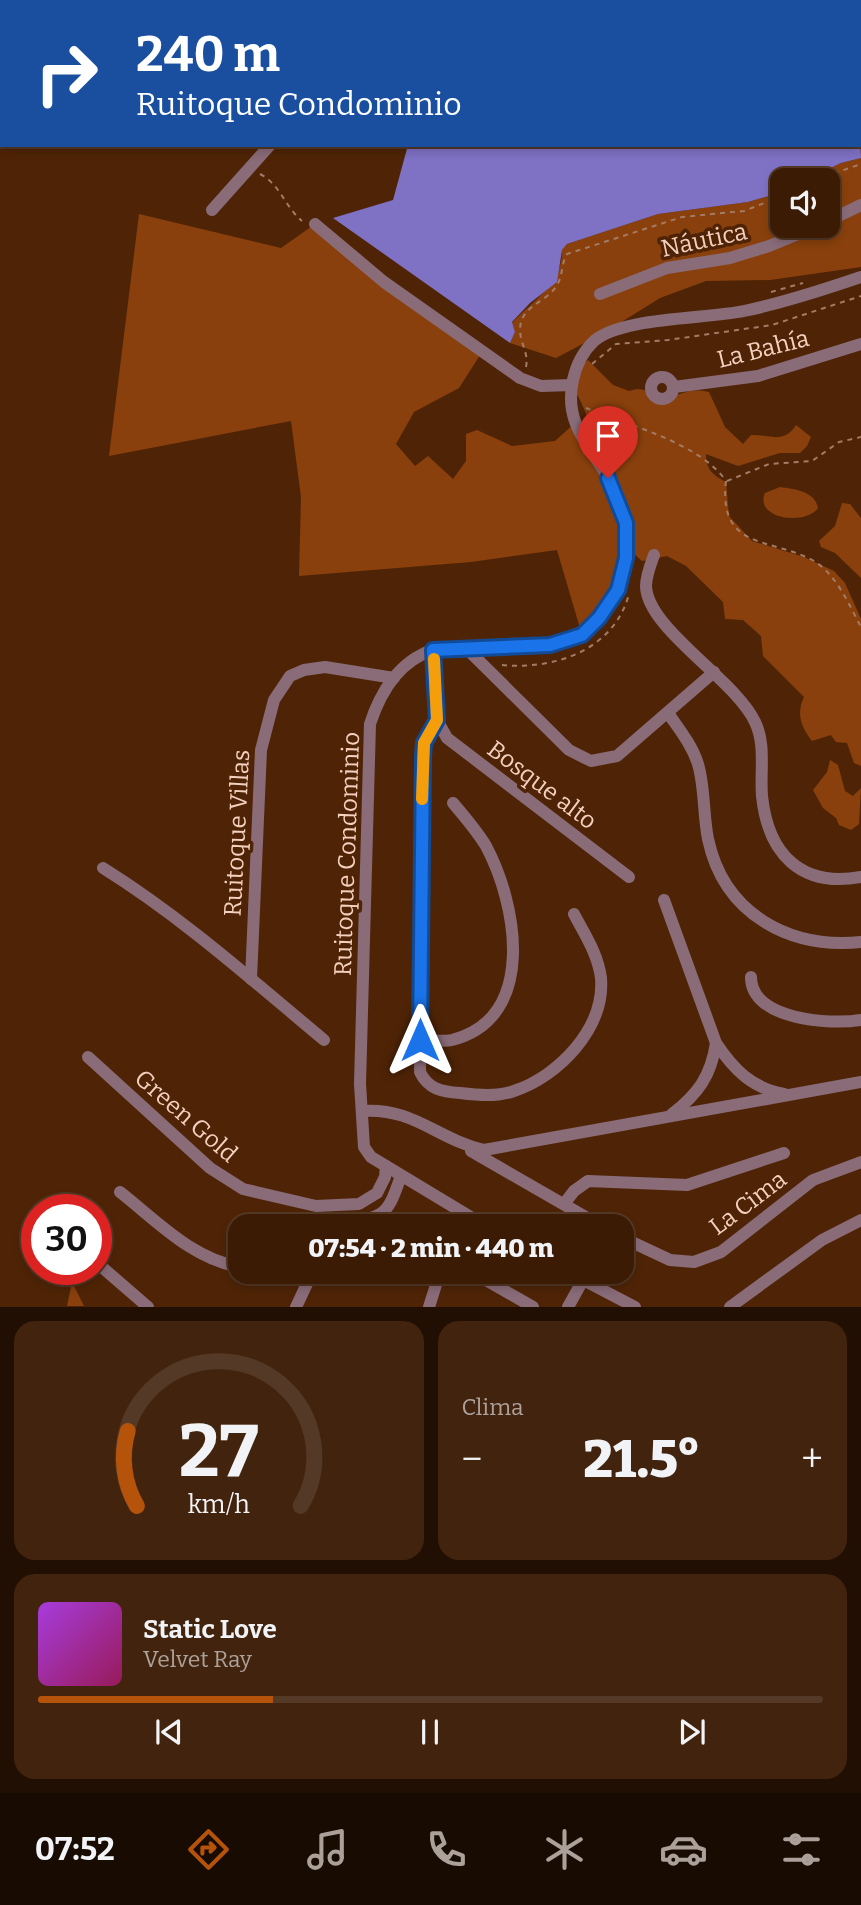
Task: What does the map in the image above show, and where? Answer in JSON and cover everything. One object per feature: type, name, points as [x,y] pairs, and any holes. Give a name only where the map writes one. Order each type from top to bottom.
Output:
[{"type":"street","points":[[212,210],[268,147]]},
{"type":"street","points":[[840,215],[861,205]]},
{"type":"street","points":[[315,224],[384,282],[520,378],[541,386],[572,385]]},
{"type":"street","name":"Náutica","points":[[600,294],[667,268],[730,258],[789,238]]},
{"type":"street","name":"Ruitoque Condominio","points":[[465,1214],[371,1157],[364,1147],[362,1111],[370,724],[379,696],[412,662],[433,650],[541,646],[582,635],[599,618],[618,590],[626,558],[626,523],[608,478],[575,423],[572,385],[583,353],[596,339],[620,327],[746,311],[861,278]]},
{"type":"street","name":"La Bahía","points":[[674,387],[758,376],[861,344]]},
{"type":"street","points":[[654,555],[646,589],[652,604],[678,638],[743,703],[756,722],[761,743],[762,796],[767,822],[776,844],[792,863],[813,876],[836,882],[861,877]]},
{"type":"street","points":[[465,648],[569,750],[592,761],[617,756],[714,673]]},
{"type":"street","points":[[433,650],[437,720],[424,743],[423,756],[420,1040],[420,1072],[430,1086],[448,1092],[483,1095],[513,1091],[542,1077],[570,1055],[587,1032],[598,1006],[601,980],[595,952],[574,914]]},
{"type":"street","name":"Ruitoque Villas","points":[[251,979],[261,750],[274,699],[290,676],[304,670],[325,667],[394,678]]},
{"type":"street","points":[[668,713],[688,741],[698,764],[708,840],[720,874],[739,902],[767,926],[797,938],[833,944],[861,942]]},
{"type":"street","name":"Bosque alto","points":[[437,720],[447,738],[629,877]]},
{"type":"street","points":[[420,1040],[450,1041],[469,1034],[488,1021],[502,1002],[511,979],[514,951],[502,888],[486,847],[453,803]]},
{"type":"street","name":"Ruitoque Villas","points":[[103,868],[155,900],[324,1040]]},
{"type":"street","points":[[664,900],[716,1043],[729,1064],[748,1080],[768,1091],[793,1096]]},
{"type":"street","points":[[751,977],[751,987],[757,995],[782,1012],[817,1021],[861,1020]]},
{"type":"street","points":[[669,1116],[702,1087],[712,1069],[716,1043]]},
{"type":"street","name":"Green Gold","points":[[88,1057],[211,1168],[243,1189],[331,1207],[372,1199],[381,1187]]},
{"type":"street","points":[[459,1144],[484,1150],[861,1082]]},
{"type":"street","points":[[362,1111],[383,1109],[401,1113],[581,1214]]},
{"type":"street","name":"La Cima","points":[[564,1204],[574,1191],[589,1181],[687,1185],[784,1153]]},
{"type":"street","name":"La Cima","points":[[634,1243],[670,1260],[694,1262],[721,1252],[813,1180],[861,1162]]},
{"type":"street","points":[[386,1166],[381,1187],[392,1201]]},
{"type":"street","points":[[383,1214],[392,1201],[401,1176]]},
{"type":"street","points":[[120,1192],[199,1254],[228,1265]]},
{"type":"street","points":[[730,1307],[822,1240],[861,1220]]},
{"type":"street","points":[[112,1276],[148,1307]]},
{"type":"street","points":[[302,1305],[309,1284]]},
{"type":"street","points":[[429,1307],[436,1284]]},
{"type":"street","points":[[493,1284],[533,1307]]},
{"type":"street","points":[[568,1307],[581,1284]]},
{"type":"street","points":[[591,1284],[635,1307]]},
{"type":"path","points":[[840,171],[861,164]]},
{"type":"path","points":[[249,170],[270,180],[292,212],[302,221],[315,224]]},
{"type":"path","points":[[520,378],[528,357],[520,331],[522,321],[532,306],[558,285],[567,254],[682,217],[744,211],[770,200]]},
{"type":"path","points":[[588,369],[616,344],[668,341],[772,325],[861,296]]},
{"type":"path","points":[[584,416],[581,406],[689,449],[720,472],[726,481],[726,509],[740,531],[755,542],[815,562],[835,581],[861,627]]},
{"type":"path","points":[[726,481],[769,464],[812,461],[839,442],[861,438]]},
{"type":"path","points":[[480,663],[515,666],[576,657],[604,637],[616,622],[630,592]]},
{"type":"shaded area","points":[[407,147],[860,147],[861,158],[831,168],[770,168],[770,196],[748,202],[658,214],[567,244],[562,250],[557,282],[530,303],[512,322],[515,332],[510,343],[333,218],[393,200]]},
{"type":"shaded area","points":[[861,158],[861,267],[770,280],[706,281],[660,298],[556,358],[510,343],[515,332],[512,323],[552,282],[561,262],[562,250],[567,244],[658,214],[748,202],[770,196],[770,238],[840,238],[840,168],[831,168]]},
{"type":"shaded area","points":[[139,214],[281,248],[315,224],[482,352],[459,388],[414,412],[396,444],[415,466],[428,456],[453,479],[466,461],[466,434],[477,430],[512,446],[555,441],[575,423],[626,523],[618,590],[582,635],[557,550],[471,562],[299,576],[301,497],[291,421],[109,456]]},
{"type":"shaded area","points":[[588,360],[613,385],[629,391],[640,389],[666,396],[690,391],[709,392],[725,427],[743,444],[751,435],[781,437],[796,425],[811,437],[800,453],[780,453],[738,466],[706,454],[706,460],[711,471],[726,482],[729,516],[752,541],[804,557],[834,571],[845,583],[861,619],[861,766],[854,763],[847,743],[836,742],[831,735],[812,741],[801,720],[800,709],[804,697],[763,656],[761,636],[743,620],[725,619],[723,602],[686,566],[667,556],[642,561],[634,554],[626,506],[616,475],[576,393],[581,365]]},
{"type":"shaded area","points":[[780,487],[808,494],[818,508],[803,517],[782,517],[774,514],[767,509],[764,502],[765,493]]},
{"type":"shaded area","points":[[842,503],[850,504],[861,518],[861,578],[835,553],[821,547],[819,541],[835,526]]},
{"type":"shaded area","points":[[830,760],[838,765],[845,791],[853,796],[861,788],[859,824],[851,830],[839,825],[836,818],[823,808],[813,790],[827,772]]},
{"type":"shaded area","points":[[71,1285],[74,1285],[84,1306],[67,1306]]},
{"type":"slow traffic","points":[[422,799],[424,743],[437,720],[434,659]]},
{"type":"route","points":[[420,1040],[423,756],[424,743],[437,720],[433,650],[522,648],[550,645],[582,635],[599,618],[618,590],[626,558],[626,523],[608,478]]}]
